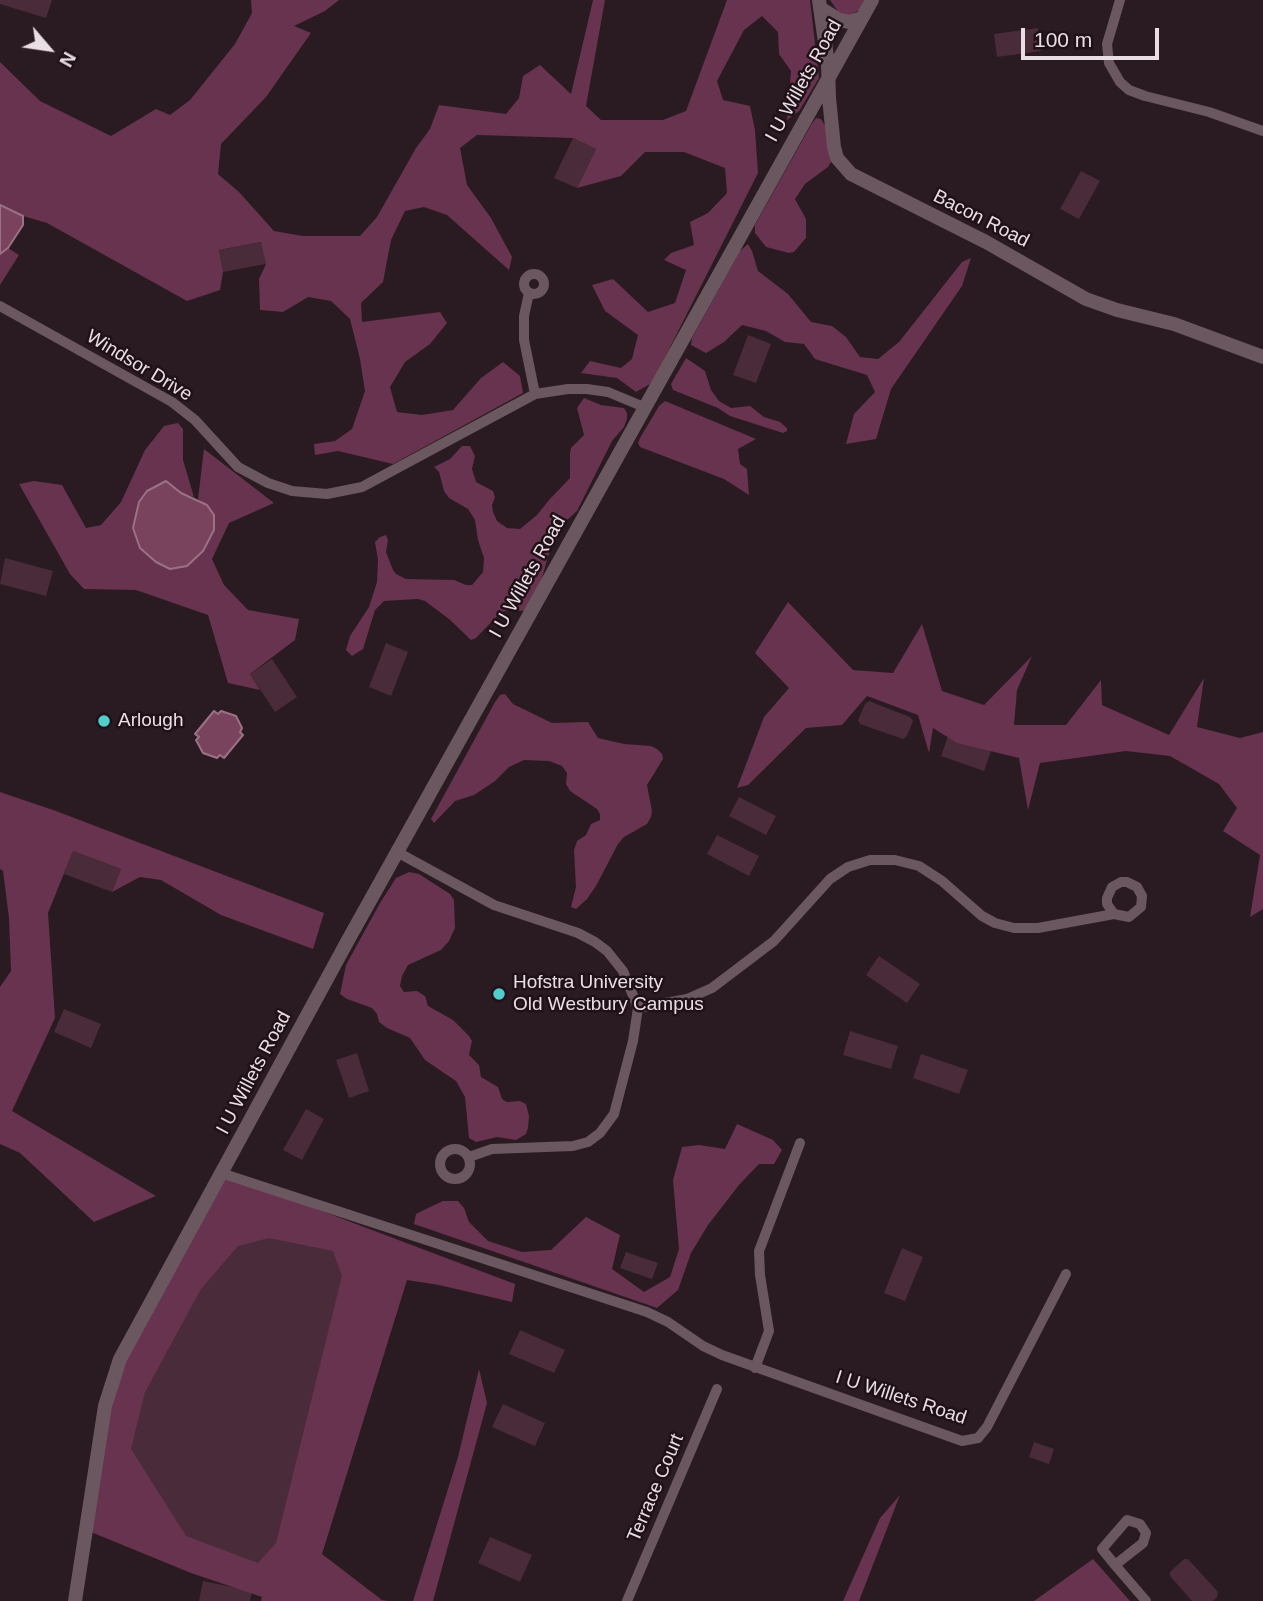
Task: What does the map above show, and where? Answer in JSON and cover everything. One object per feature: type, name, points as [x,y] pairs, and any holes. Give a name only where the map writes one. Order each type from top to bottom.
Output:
[{"type":"street","name":"I U Willets Road","points":[[75,1601],[99,1441],[113,1377],[125,1349],[397,852],[872,0]]},
{"type":"street","points":[[1120,0],[1107,44],[1110,63],[1120,82],[1129,90],[1144,96],[1209,112],[1263,131]]},
{"type":"street","points":[[819,4],[839,20],[850,22],[862,18]]},
{"type":"street","name":"Bacon Road","points":[[819,4],[837,158],[851,174],[986,242],[1086,299],[1116,310],[1174,324],[1263,357]]},
{"type":"street","points":[[529,293],[524,316],[524,340],[535,394]]},
{"type":"street","name":"Windsor Drive","points":[[0,306],[172,402],[195,420],[239,467],[268,483],[292,491],[327,494],[362,487],[535,394],[587,389],[608,392],[644,407]]},
{"type":"street","points":[[397,852],[494,905],[579,933],[595,942],[612,956],[623,971],[638,1008],[633,1041],[614,1114],[600,1133],[588,1142],[573,1146],[492,1149],[469,1157]]},
{"type":"street","points":[[638,1008],[687,999],[712,988],[774,941],[830,879],[848,867],[870,860],[895,860],[919,866],[942,881],[982,916],[1006,927],[1038,928],[1114,914]]},
{"type":"street","points":[[755,1368],[769,1331],[759,1251],[800,1143]]},
{"type":"street","name":"I U Willets Road","points":[[221,1173],[653,1314],[703,1346],[755,1368],[956,1439],[973,1440],[993,1418],[1066,1274]]},
{"type":"street","name":"Terrace Court","points":[[627,1601],[717,1389]]},
{"type":"street","points":[[1115,1565],[1146,1601]]},
{"type":"shaded area","points":[[0,0],[52,0],[46,18],[0,4]]},
{"type":"shaded area","points":[[251,0],[339,0],[325,11],[294,26],[311,33],[266,97],[221,144],[218,174],[239,192],[274,231],[303,236],[360,236],[377,217],[416,148],[430,129],[439,105],[506,114],[519,98],[523,76],[540,65],[571,94],[593,0],[605,0],[586,106],[601,120],[663,120],[686,111],[727,0],[810,0],[819,78],[799,111],[787,120],[791,71],[779,54],[778,32],[762,16],[744,30],[717,81],[723,100],[750,106],[755,130],[758,173],[652,383],[636,392],[617,378],[581,373],[590,361],[621,368],[632,359],[638,335],[605,311],[592,285],[613,279],[648,312],[675,303],[686,270],[664,260],[671,253],[694,245],[690,222],[708,213],[727,193],[725,168],[684,152],[645,152],[621,176],[577,188],[596,149],[573,138],[477,135],[460,148],[467,185],[491,218],[512,257],[509,270],[447,215],[424,207],[405,211],[391,240],[383,282],[361,303],[362,322],[440,312],[447,323],[430,344],[405,362],[390,387],[397,412],[422,415],[453,410],[481,378],[503,362],[520,376],[523,393],[393,464],[338,451],[315,455],[314,444],[335,441],[352,429],[365,391],[350,319],[331,301],[308,297],[283,312],[260,310],[259,279],[266,264],[261,242],[219,250],[223,272],[220,290],[187,301],[47,223],[0,205],[0,62],[40,101],[111,136],[156,109],[170,115],[190,100],[235,44],[252,13]]},
{"type":"shaded area","points":[[830,0],[864,0],[859,10],[849,16],[839,13]]},
{"type":"shaded area","points":[[1038,28],[1041,51],[997,57],[994,34]]},
{"type":"shaded area","points":[[816,118],[821,119],[826,127],[831,162],[805,184],[795,199],[806,219],[806,238],[794,252],[766,247],[755,233],[755,225]]},
{"type":"shaded area","points":[[573,138],[596,149],[577,188],[554,178]]},
{"type":"shaded area","points":[[1081,171],[1100,181],[1079,219],[1060,209]]},
{"type":"shaded area","points":[[0,205],[23,216],[23,225],[8,248],[0,254]]},
{"type":"shaded area","points":[[262,242],[266,264],[223,272],[219,250]]},
{"type":"shaded area","points":[[748,244],[758,271],[788,294],[811,322],[832,326],[846,337],[860,357],[878,359],[899,342],[962,262],[971,258],[962,286],[891,389],[876,439],[846,444],[854,414],[875,392],[867,375],[815,359],[804,344],[785,342],[766,331],[742,325],[724,342],[706,353],[691,345],[692,338],[740,251]]},
{"type":"shaded area","points":[[8,248],[19,255],[0,285],[0,254]]},
{"type":"shaded area","points":[[748,335],[771,344],[756,383],[733,375]]},
{"type":"shaded area","points":[[686,358],[705,371],[711,390],[719,401],[731,408],[750,406],[764,417],[780,422],[787,431],[783,433],[730,416],[718,408],[673,390],[671,384]]},
{"type":"shaded area","points":[[584,398],[601,405],[624,408],[627,419],[612,441],[577,511],[567,520],[561,531],[548,556],[541,582],[526,610],[501,612],[471,640],[425,601],[384,601],[375,610],[363,649],[352,656],[346,650],[350,636],[369,607],[377,582],[375,542],[380,537],[386,535],[388,540],[386,552],[393,570],[406,579],[454,580],[472,585],[483,572],[484,558],[475,520],[468,509],[449,498],[444,491],[439,472],[434,467],[450,459],[462,446],[470,446],[475,456],[472,469],[476,482],[493,491],[495,497],[492,505],[497,521],[507,528],[520,529],[537,515],[570,478],[571,448],[584,435],[577,408]]},
{"type":"shaded area","points":[[665,401],[756,439],[738,449],[740,464],[747,469],[749,495],[724,479],[640,447],[640,438],[659,406]]},
{"type":"shaded area","points":[[178,423],[183,429],[183,460],[194,497],[181,493],[165,481],[147,491],[139,502],[133,528],[170,569],[187,566],[203,551],[207,505],[198,499],[204,449],[274,503],[229,523],[212,559],[224,585],[248,610],[299,619],[295,640],[250,674],[260,690],[228,683],[208,615],[136,590],[84,589],[70,574],[19,484],[34,481],[62,485],[86,528],[101,525],[121,502],[145,450],[164,426]]},
{"type":"shaded area","points":[[166,481],[181,493],[207,505],[214,515],[214,530],[203,551],[187,566],[170,569],[156,562],[140,548],[133,528],[139,502],[147,491]]},
{"type":"shaded area","points":[[5,558],[53,571],[46,596],[0,584]]},
{"type":"shaded area","points":[[788,602],[853,670],[893,673],[922,624],[942,691],[984,705],[1032,656],[1017,690],[1014,725],[1066,725],[1101,680],[1102,705],[1169,735],[1204,678],[1197,727],[1240,738],[1263,732],[1263,909],[1250,917],[1260,855],[1223,831],[1237,808],[1219,784],[1170,756],[1126,751],[1040,763],[1028,810],[1019,758],[957,743],[933,728],[929,753],[918,715],[867,696],[842,725],[806,728],[748,785],[737,788],[764,717],[789,688],[755,653]]},
{"type":"shaded area","points":[[386,643],[408,652],[391,696],[369,687]]},
{"type":"shaded area","points":[[272,659],[297,697],[275,712],[250,674]]},
{"type":"shaded area","points":[[505,694],[513,704],[552,723],[588,722],[598,738],[651,746],[662,754],[663,759],[647,785],[651,817],[647,824],[624,837],[618,844],[596,886],[576,909],[571,907],[576,887],[574,850],[577,841],[586,835],[591,824],[600,820],[600,814],[597,809],[570,791],[566,784],[567,773],[562,766],[549,761],[524,760],[509,767],[495,781],[474,795],[455,801],[434,823],[431,819],[495,702],[500,695]]},
{"type":"shaded area","points":[[869,701],[910,717],[913,721],[907,736],[903,739],[860,724],[858,720]]},
{"type":"shaded area","points":[[214,711],[236,716],[242,728],[240,732],[243,735],[224,758],[203,753],[196,740],[199,737],[195,734]]},
{"type":"shaded area","points":[[948,736],[991,751],[984,771],[941,756]]},
{"type":"shaded area","points":[[0,792],[324,913],[313,949],[221,915],[161,880],[140,877],[112,892],[121,869],[73,851],[48,913],[55,1018],[12,1111],[156,1196],[94,1222],[20,1153],[0,1144],[0,987],[11,971],[9,918],[3,871],[0,869]]},
{"type":"shaded area","points":[[739,797],[776,816],[766,835],[729,816]]},
{"type":"shaded area","points":[[717,835],[759,856],[749,876],[707,854]]},
{"type":"shaded area","points":[[73,851],[121,869],[112,892],[64,874]]},
{"type":"shaded area","points":[[409,872],[419,874],[450,894],[454,900],[455,928],[441,950],[408,965],[400,986],[404,992],[417,991],[425,996],[428,1006],[453,1020],[469,1036],[472,1041],[469,1055],[479,1065],[481,1077],[498,1087],[502,1099],[526,1104],[528,1128],[526,1134],[516,1140],[497,1137],[476,1142],[469,1138],[465,1097],[456,1081],[425,1060],[410,1038],[379,1022],[372,1008],[340,994],[346,965],[380,903],[396,878]]},
{"type":"shaded area","points":[[879,956],[920,984],[907,1003],[866,975]]},
{"type":"shaded area","points":[[64,1009],[101,1024],[91,1048],[54,1032]]},
{"type":"shaded area","points":[[850,1031],[898,1046],[891,1069],[843,1055]]},
{"type":"shaded area","points":[[357,1053],[369,1091],[349,1098],[336,1060]]},
{"type":"shaded area","points":[[921,1054],[968,1070],[959,1094],[913,1078]]},
{"type":"shaded area","points":[[306,1109],[324,1119],[302,1160],[283,1150]]},
{"type":"shaded area","points":[[737,1124],[773,1140],[782,1150],[774,1164],[759,1164],[739,1185],[708,1225],[691,1253],[678,1290],[657,1308],[414,1224],[416,1214],[443,1201],[458,1201],[469,1222],[488,1241],[522,1252],[551,1250],[586,1217],[620,1235],[612,1269],[644,1292],[670,1277],[679,1249],[673,1180],[682,1147],[699,1145],[725,1149]]},
{"type":"shaded area","points":[[221,1173],[515,1284],[512,1302],[407,1280],[322,1554],[382,1600],[388,1601],[261,1601],[262,1597],[191,1573],[86,1530],[107,1395]],"holes":[[[269,1238],[333,1251],[342,1276],[276,1543],[258,1563],[186,1536],[131,1449],[145,1392],[201,1289],[238,1246]]]},
{"type":"shaded area","points":[[236,1216],[357,1255],[272,1570],[123,1527],[116,1441]]},
{"type":"shaded area","points":[[902,1248],[923,1257],[905,1301],[884,1293]]},
{"type":"shaded area","points":[[626,1252],[658,1263],[652,1279],[620,1268]]},
{"type":"shaded area","points":[[520,1330],[565,1350],[554,1373],[509,1354]]},
{"type":"shaded area","points":[[479,1369],[487,1403],[433,1601],[413,1601],[458,1457]]},
{"type":"shaded area","points":[[503,1404],[545,1423],[535,1446],[492,1427]]},
{"type":"shaded area","points":[[1034,1442],[1054,1449],[1049,1464],[1029,1457]]},
{"type":"shaded area","points":[[900,1495],[859,1601],[843,1601],[880,1518]]},
{"type":"shaded area","points":[[490,1537],[532,1555],[520,1582],[478,1563]]},
{"type":"shaded area","points":[[1093,1559],[1130,1601],[1034,1601]]},
{"type":"shaded area","points":[[1184,1559],[1188,1559],[1218,1592],[1213,1601],[1192,1601],[1170,1576],[1170,1572]]},
{"type":"shaded area","points":[[203,1581],[252,1591],[250,1601],[199,1601]]},
{"type":"place","name":"Arlough","points":[[104,721]]},
{"type":"place","name":"Hofstra University Old Westbury Campus","points":[[499,994]]}]
